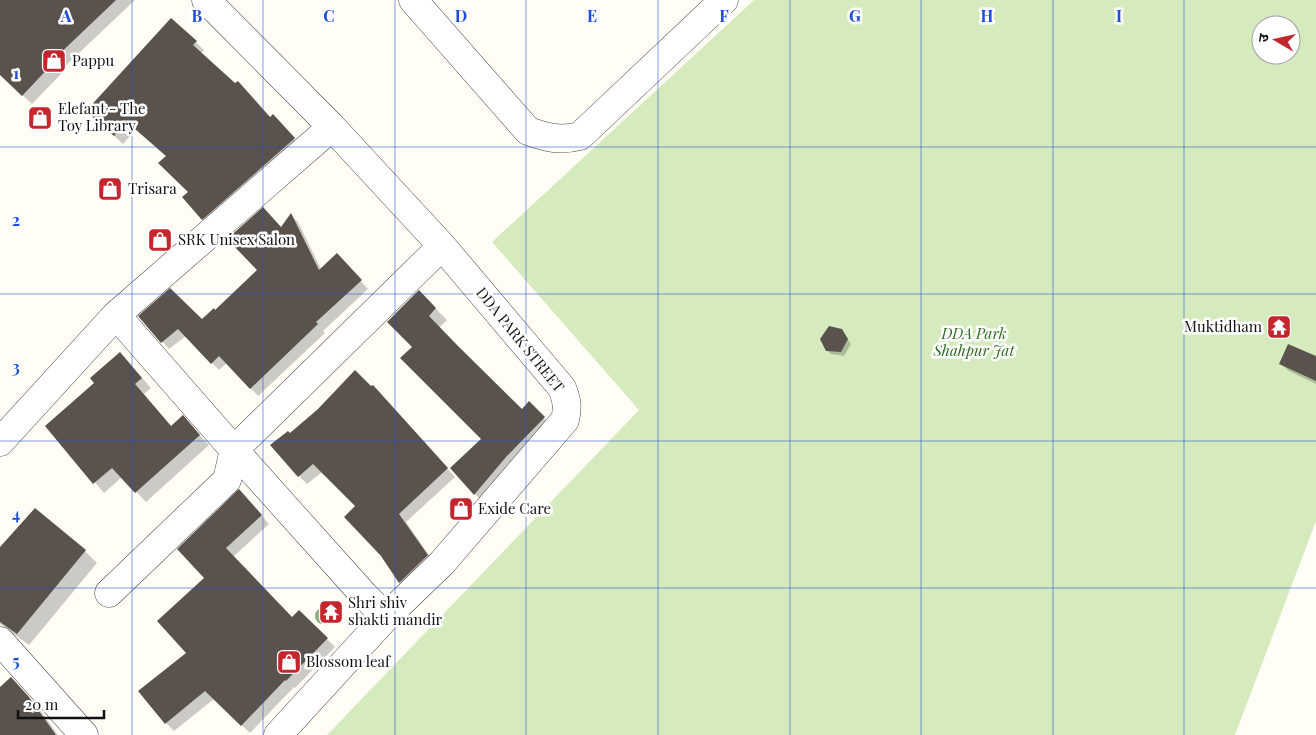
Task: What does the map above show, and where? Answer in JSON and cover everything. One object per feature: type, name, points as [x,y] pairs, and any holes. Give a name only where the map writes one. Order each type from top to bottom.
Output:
[{"type":"street","name":"DDA PARK STREET","points":[[206,0],[332,127],[442,246],[562,388],[567,400],[565,420],[442,563],[386,617],[278,735]]},
{"type":"street","points":[[412,0],[528,131],[548,138],[566,140],[580,136],[724,0]]},
{"type":"street","points":[[0,442],[116,315],[332,127]]},
{"type":"street","points":[[109,593],[227,480],[234,450],[442,246]]},
{"type":"street","points":[[116,315],[234,450],[386,617]]},
{"type":"street","points":[[0,641],[84,735]]},
{"type":"green space","name":"DDA Park Shahpur Jat","points":[[754,0],[1316,0],[1316,521],[1235,735],[327,735],[639,410],[492,242]]},
{"type":"building","points":[[0,0],[116,0],[53,60],[54,62],[22,96],[0,75]]},
{"type":"building","points":[[171,18],[197,41],[193,45],[235,83],[238,81],[270,117],[273,114],[295,138],[202,220],[182,197],[188,192],[158,163],[166,156],[127,122],[114,136],[86,111]]},
{"type":"building","points":[[263,207],[281,227],[291,213],[319,270],[337,253],[362,280],[316,322],[318,324],[250,389],[219,356],[211,364],[178,329],[161,343],[138,316],[170,288],[202,319],[214,308],[215,310],[257,270],[227,239]]},
{"type":"building","points":[[419,290],[436,308],[429,316],[458,346],[522,409],[529,401],[545,417],[506,457],[474,495],[450,468],[481,439],[400,358],[412,347],[387,322]]},
{"type":"building","points":[[829,326],[842,329],[848,339],[841,352],[826,351],[820,339]]},
{"type":"building","points":[[1288,344],[1316,356],[1316,381],[1279,364]]},
{"type":"building","points":[[120,352],[142,378],[135,384],[171,426],[183,415],[200,435],[135,493],[112,468],[93,484],[45,426],[94,383],[90,378]]},
{"type":"building","points":[[355,370],[371,386],[373,385],[448,468],[399,514],[428,555],[399,583],[381,556],[344,517],[355,506],[313,464],[298,477],[270,445],[288,431],[290,433],[318,409]]},
{"type":"building","points":[[239,489],[262,515],[226,548],[292,617],[299,610],[328,638],[241,726],[205,691],[165,724],[138,691],[186,653],[157,621],[204,578],[177,549]]},
{"type":"building","points":[[35,508],[86,550],[17,634],[0,622],[0,547]]},
{"type":"building","points":[[11,677],[29,697],[56,735],[0,735],[0,687]]},
{"type":"place","name":"Pappu","points":[[54,61]]},
{"type":"place","name":"Elefant - The Toy Library","points":[[40,118]]},
{"type":"place","name":"Trisara","points":[[110,189]]},
{"type":"place","name":"SRK Unisex Salon","points":[[160,240]]},
{"type":"place","name":"Muktidham","points":[[1279,327]]},
{"type":"place","name":"Exide Care","points":[[461,509]]},
{"type":"place","name":"Shri shiv shakti mandir","points":[[331,612]]},
{"type":"place","name":"Blossom leaf","points":[[289,662]]}]
